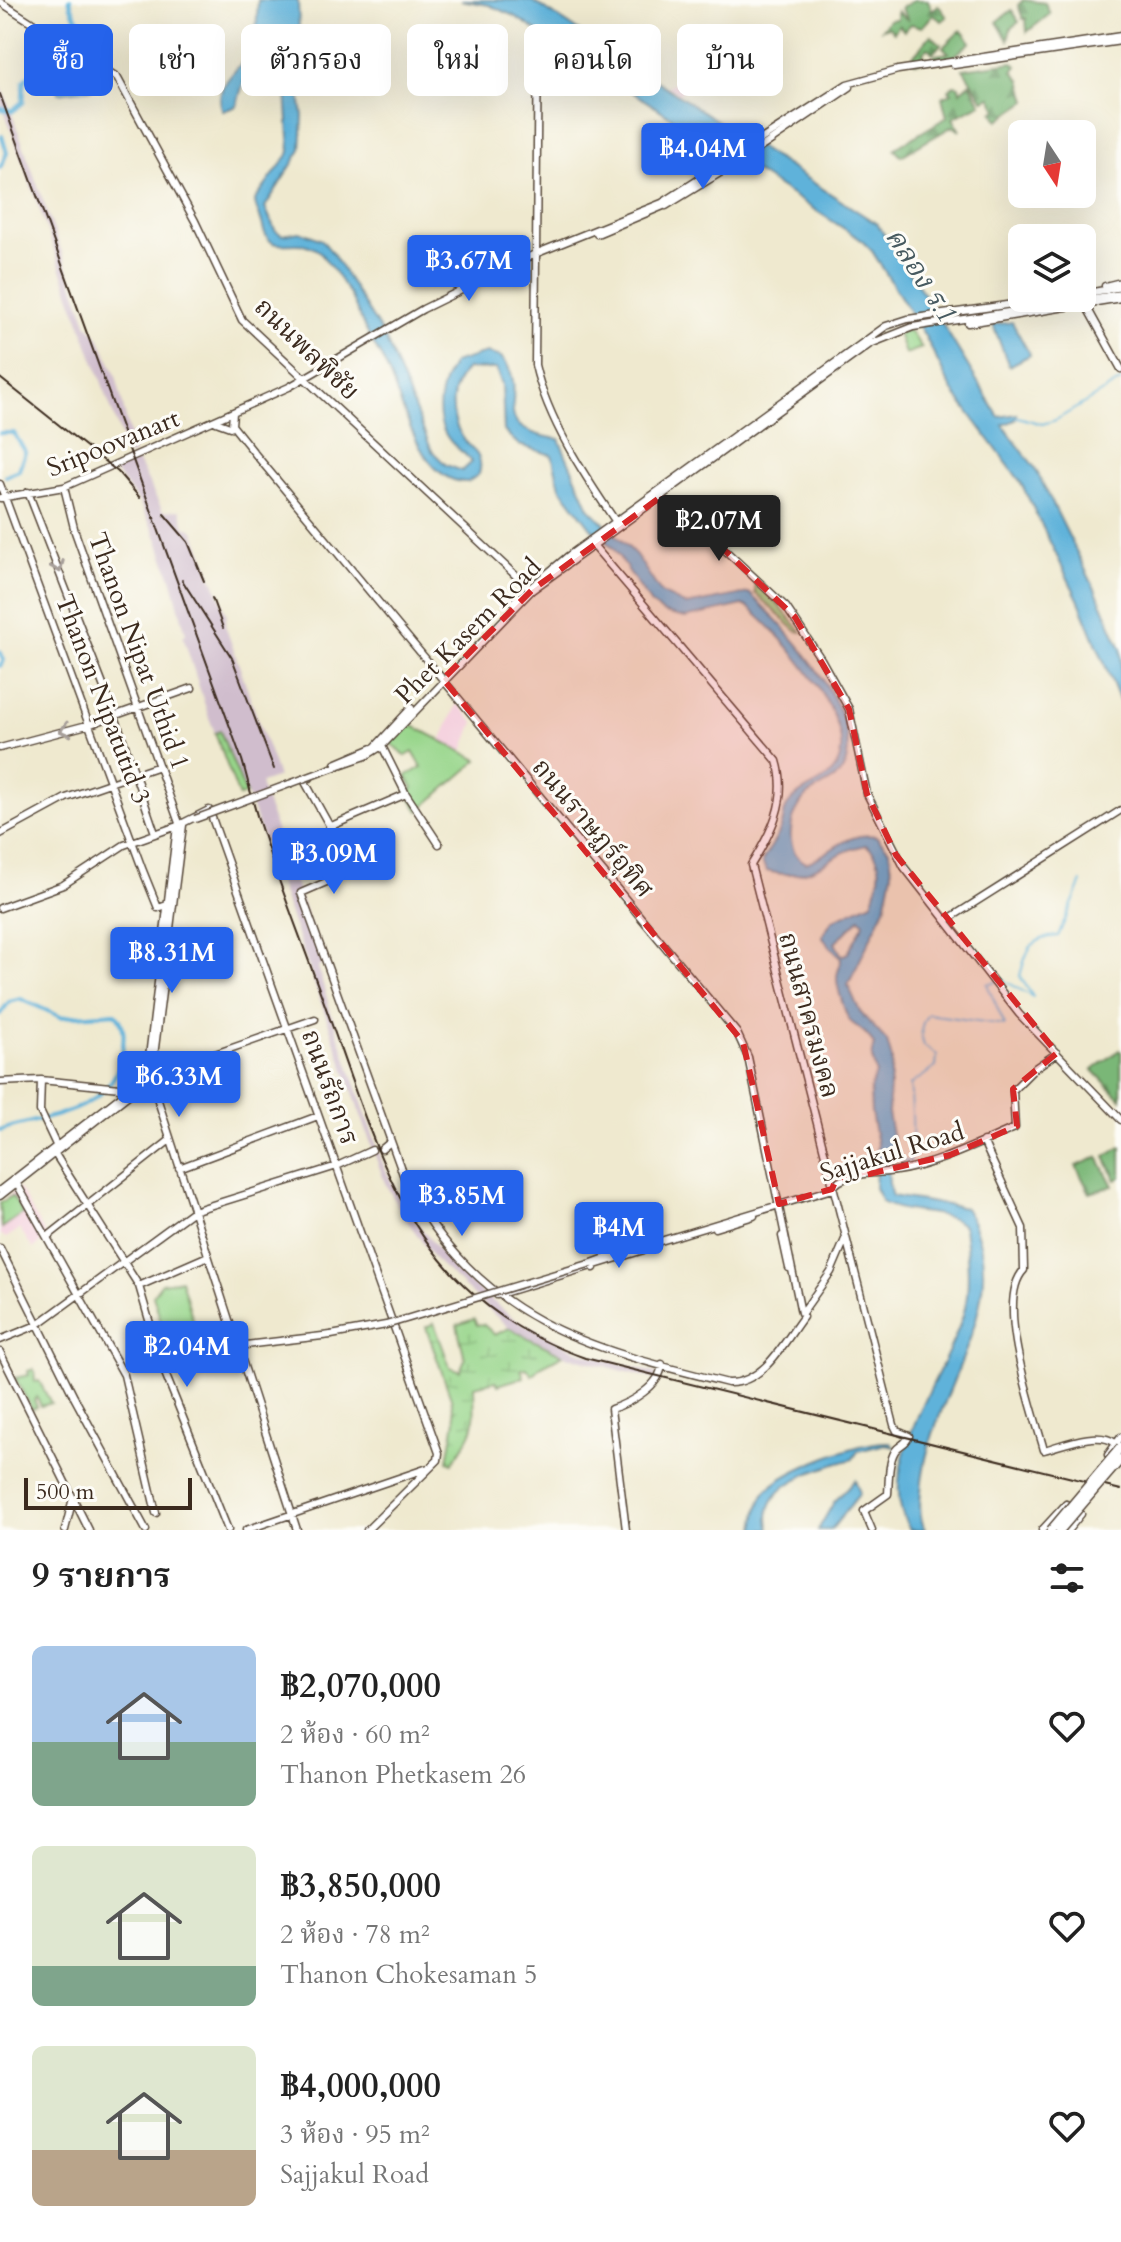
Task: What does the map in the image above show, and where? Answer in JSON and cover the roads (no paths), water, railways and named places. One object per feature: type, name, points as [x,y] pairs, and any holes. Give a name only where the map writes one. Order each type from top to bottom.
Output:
[{"type":"main road","points":[[1051,1530],[1118,1445]]},
{"type":"main road","points":[[1060,1530],[1121,1461]]},
{"type":"street","name":"ถนนพลพิชัย","points":[[0,2],[117,77],[195,221],[242,320],[530,589]]},
{"type":"street","points":[[751,142],[833,92],[880,73],[1121,38]]},
{"type":"street","points":[[771,134],[850,87],[894,74],[1054,48]]},
{"type":"street","points":[[760,148],[850,87]]},
{"type":"street","points":[[662,205],[833,92]]},
{"type":"street","points":[[537,96],[534,351],[538,379],[584,475],[616,524]]},
{"type":"street","points":[[662,205],[728,156]]},
{"type":"street","points":[[662,205],[738,162]]},
{"type":"street","name":"Sripoovanart","points":[[3,499],[65,488],[306,379],[383,331],[535,255],[662,205]]},
{"type":"street","name":"Phet Kasem Road","points":[[1096,295],[1121,285]]},
{"type":"street","name":"Phet Kasem Road","points":[[1096,299],[1121,296]]},
{"type":"street","name":"Phet Kasem Road","points":[[365,754],[530,589],[886,326],[908,319],[1008,304]]},
{"type":"street","name":"Phet Kasem Road","points":[[816,380],[870,344],[913,327],[1008,312]]},
{"type":"street","points":[[968,323],[1023,312]]},
{"type":"street","points":[[1090,312],[1121,369]]},
{"type":"street","points":[[226,416],[489,736]]},
{"type":"street","name":"Phet Kasem Road","points":[[616,524],[662,496],[684,476]]},
{"type":"street","name":"Thanon Nipatutid 3","points":[[0,484],[3,499],[113,782],[158,908],[167,905]]},
{"type":"street","name":"Thanon Nipat Uthid 1","points":[[65,488],[75,532],[179,824]]},
{"type":"street","points":[[29,494],[115,716],[155,833]]},
{"type":"street","points":[[662,496],[667,512],[681,514],[697,524],[731,553],[800,625],[849,709],[867,794],[904,867],[1019,1014],[1121,1120]]},
{"type":"street","name":"ถนนสาครมงคล","points":[[595,541],[777,761],[781,783],[779,807],[771,830],[751,865],[894,1425],[897,1431],[909,1436],[906,1443],[897,1448],[890,1463],[888,1494],[864,1511],[872,1530]]},
{"type":"street","name":"Phet Kasem Road","points":[[179,824],[382,746],[442,679]]},
{"type":"street","points":[[0,748],[91,724],[192,688]]},
{"type":"street","name":"ถนนราษฏร์อุทิศ","points":[[489,736],[510,762]]},
{"type":"street","name":"ถนนราษฏร์อุทิศ","points":[[489,736],[740,1044],[757,1106],[801,1315]]},
{"type":"street","points":[[382,746],[406,794],[439,844]]},
{"type":"street","points":[[0,834],[48,808],[159,766]]},
{"type":"street","points":[[333,766],[304,780],[354,870],[301,893],[385,1146],[420,1208],[460,1260],[497,1295],[546,1327],[578,1341],[728,1383],[742,1382],[763,1369],[831,1272],[846,1237]]},
{"type":"street","points":[[329,827],[406,794]]},
{"type":"street","points":[[0,908],[63,885],[133,841],[238,805]]},
{"type":"street","points":[[947,920],[1121,810]]},
{"type":"street","name":"ถนนรัถการ","points":[[210,813],[439,1453],[439,1458],[429,1468]]},
{"type":"street","points":[[96,1120],[130,1089],[148,1065],[179,824]]},
{"type":"street","points":[[150,1085],[156,1072],[153,1064],[179,824]]},
{"type":"street","points":[[144,1070],[156,1072],[315,1019]]},
{"type":"street","name":"Sajjakul Road","points":[[497,1295],[833,1190],[838,1185],[870,1175],[897,1173],[983,1141],[1017,1126],[1013,1090],[1035,1068],[1057,1053]]},
{"type":"street","points":[[140,1078],[150,1085],[170,1140],[297,1530]]},
{"type":"street","points":[[0,1082],[41,1080],[130,1089]]},
{"type":"street","points":[[41,1080],[40,1111],[44,1123],[56,1151],[139,1286],[163,1368],[228,1530]]},
{"type":"street","points":[[0,1193],[140,1086],[150,1085]]},
{"type":"street","points":[[179,1168],[318,1116]]},
{"type":"street","points":[[47,1237],[170,1140]]},
{"type":"street","points":[[983,1141],[1023,1228],[1024,1270],[1015,1280],[1012,1310],[1026,1385],[1044,1450],[1108,1438],[1118,1445]]},
{"type":"street","points":[[0,1340],[37,1325],[193,1211],[337,1166],[373,1151]]},
{"type":"street","points":[[0,1193],[26,1175]]},
{"type":"street","points":[[17,1184],[124,1375],[156,1513]]},
{"type":"street","points":[[0,1248],[37,1325],[146,1530]]},
{"type":"street","points":[[139,1286],[208,1256]]},
{"type":"street","name":"Sajjakul Road","points":[[237,1346],[386,1325],[593,1265]]},
{"type":"street","points":[[0,1352],[89,1530]]},
{"type":"street","points":[[626,1530],[611,1409],[650,1386],[662,1372],[662,1364]]},
{"type":"street","points":[[1121,1437],[1108,1455],[1112,1461],[1121,1461]]},
{"type":"street","points":[[246,1530],[429,1468]]},
{"type":"street","points":[[367,1530],[429,1468]]},
{"type":"street","points":[[65,1530],[73,1498]]},
{"type":"street","points":[[1042,1530],[1066,1504],[1081,1514],[1068,1530]]},
{"type":"water","points":[[258,0],[298,0],[299,24],[256,24]]},
{"type":"water","points":[[461,0],[531,0],[568,24],[526,24],[489,5]]},
{"type":"water","points":[[241,63],[241,92],[237,106],[223,111],[221,96],[225,96],[228,79]]},
{"type":"water","points":[[661,84],[877,224],[926,297],[999,417],[1017,414],[1015,420],[1003,425],[1035,468],[1098,595],[1121,649],[1121,704],[1079,601],[1020,481],[952,390],[925,336],[872,251],[860,239],[638,96],[661,96]]},
{"type":"water","points":[[286,96],[300,96],[303,116],[301,150],[265,207],[275,230],[282,235],[299,232],[310,235],[322,240],[333,254],[385,338],[432,451],[446,465],[462,471],[472,462],[446,435],[440,415],[441,393],[453,363],[486,353],[501,357],[510,371],[513,384],[514,418],[535,434],[559,439],[589,508],[636,555],[661,593],[686,605],[749,593],[799,646],[830,691],[841,714],[847,737],[844,767],[840,774],[813,791],[801,803],[792,827],[794,851],[806,863],[848,840],[866,835],[876,836],[890,851],[892,873],[885,908],[848,985],[860,1012],[887,1041],[892,1059],[888,1113],[895,1151],[886,1159],[890,1191],[892,1196],[965,1208],[980,1242],[983,1276],[978,1310],[968,1345],[940,1413],[922,1482],[921,1518],[925,1530],[910,1530],[900,1506],[899,1479],[916,1421],[964,1312],[968,1280],[964,1226],[946,1217],[882,1202],[875,1188],[877,1144],[870,1090],[876,1074],[872,1058],[874,1045],[847,1015],[837,983],[841,959],[822,937],[832,920],[872,902],[879,879],[879,864],[866,845],[798,874],[766,871],[762,862],[778,834],[787,806],[799,794],[828,776],[838,763],[841,745],[837,724],[827,701],[796,657],[749,608],[743,605],[685,618],[664,613],[651,604],[613,548],[592,529],[560,487],[552,455],[519,445],[504,431],[502,385],[496,369],[467,369],[454,392],[454,418],[461,435],[478,457],[479,474],[468,482],[450,479],[435,468],[412,431],[387,368],[352,299],[330,266],[317,250],[299,244],[276,244],[265,234],[255,200],[290,152]],"holes":[[[860,918],[864,923],[848,953],[842,956],[835,943]]]},
{"type":"water","points":[[1012,322],[1030,355],[1009,366],[993,325]]},
{"type":"water","points":[[890,1442],[894,1447],[886,1444],[858,1451],[853,1459],[794,1481],[773,1501],[768,1514],[770,1530],[755,1530],[762,1498],[778,1481],[844,1451]]},
{"type":"water","points":[[855,1480],[860,1493],[831,1530],[818,1530],[834,1502]]},
{"type":"waterway","points":[[0,108],[12,111],[23,102],[24,81],[37,68],[78,56],[86,38],[70,0]]},
{"type":"waterway","points":[[0,168],[7,153],[2,136]]},
{"type":"waterway","points":[[1015,416],[1042,424],[1056,420],[1121,381]]},
{"type":"waterway","points":[[0,433],[14,433],[25,452],[19,470],[6,476]]},
{"type":"waterway","points":[[0,652],[4,660],[0,666]]},
{"type":"waterway","points":[[893,1150],[900,1160],[910,1162],[910,1085],[936,1067],[937,1055],[924,1046],[922,1037],[922,1026],[928,1014],[1005,1025],[987,984],[1002,979],[1033,997],[1020,976],[1027,952],[1041,939],[1058,936],[1082,882]]},
{"type":"waterway","points":[[0,1014],[9,1002],[21,999],[61,1017],[115,1013],[123,1027],[124,1037],[116,1074],[105,1089],[91,1100],[57,1115],[0,1130]]},
{"type":"tunnel","points":[[372,1150],[380,1146]]},
{"type":"railway","points":[[0,94],[242,760],[267,845],[371,1132],[416,1226],[446,1266],[483,1302],[529,1333],[585,1358],[1121,1490]]},
{"type":"railway","points":[[0,378],[118,472],[140,498]]},
{"type":"railway","points":[[164,514],[188,542],[204,581]]},
{"type":"railway","points":[[182,580],[232,658],[274,769]]},
{"type":"railway","points":[[212,598],[223,628]]},
{"type":"water label","name":"คลอง ร.1","points":[[921,275]]}]
